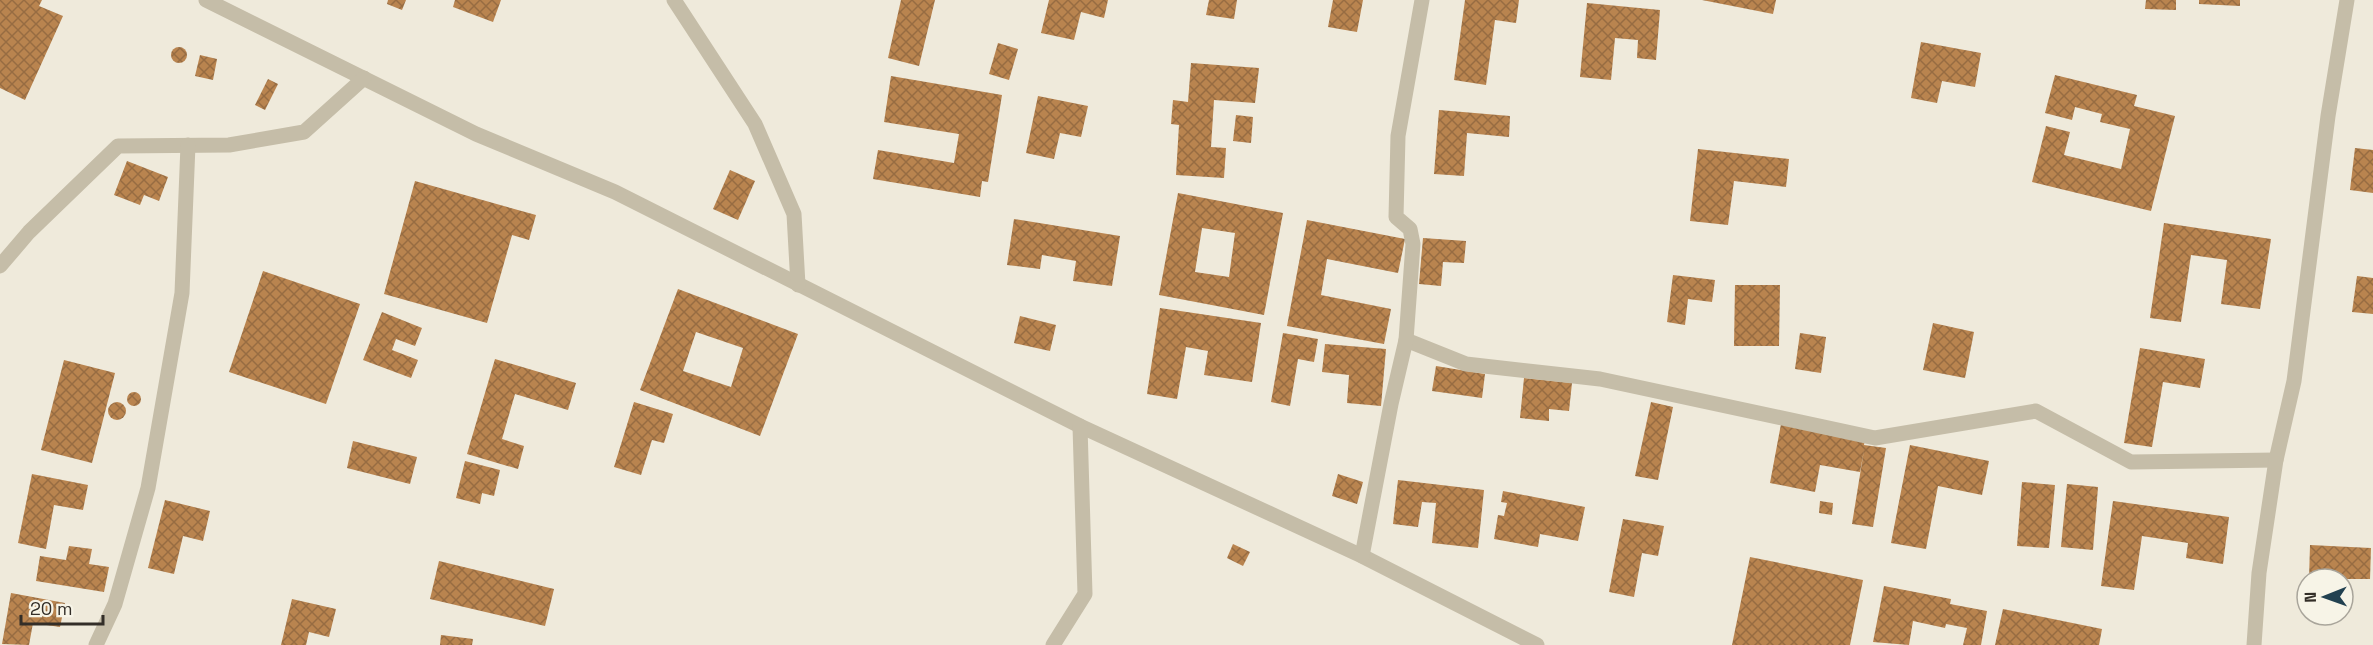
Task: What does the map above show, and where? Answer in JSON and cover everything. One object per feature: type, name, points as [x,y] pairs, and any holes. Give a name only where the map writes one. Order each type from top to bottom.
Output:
[{"type":"street","points":[[206,0],[476,134],[615,192],[1080,426],[1362,556],[1537,645]]},
{"type":"street","points":[[674,0],[759,134],[794,214],[798,285]]},
{"type":"street","points":[[1362,556],[1391,404],[1406,340],[1413,244],[1410,229],[1396,217],[1398,136],[1422,0]]},
{"type":"street","points":[[2254,645],[2259,573],[2276,460],[2294,381],[2328,116],[2347,0]]},
{"type":"street","points":[[0,266],[28,232],[118,146],[229,145],[304,132],[364,78]]},
{"type":"street","points":[[96,645],[115,604],[148,488],[182,294],[189,145]]},
{"type":"street","points":[[1406,340],[1466,364],[1600,379],[1875,438],[2036,411],[2131,462],[2276,460]]},
{"type":"street","points":[[1053,645],[1085,594],[1080,426]]},
{"type":"building","points":[[0,0],[42,0],[39,6],[63,16],[25,100],[0,88]]},
{"type":"building","points":[[388,0],[406,0],[402,10],[387,4]]},
{"type":"building","points":[[455,0],[501,0],[493,22],[453,7]]},
{"type":"building","points":[[901,0],[935,0],[919,66],[888,58]]},
{"type":"building","points":[[1049,0],[1108,0],[1104,18],[1081,12],[1074,40],[1041,33]]},
{"type":"building","points":[[1209,0],[1237,0],[1234,19],[1206,15]]},
{"type":"building","points":[[1333,0],[1363,0],[1357,32],[1328,27]]},
{"type":"building","points":[[1465,0],[1519,0],[1516,23],[1495,20],[1486,85],[1454,80]]},
{"type":"building","points":[[1702,0],[1776,0],[1773,14]]},
{"type":"building","points":[[2146,0],[2176,0],[2176,10],[2145,9]]},
{"type":"building","points":[[2199,0],[2240,0],[2240,6],[2199,4]]},
{"type":"building","points":[[1587,3],[1660,10],[1656,60],[1637,58],[1638,40],[1615,38],[1611,80],[1580,77]]},
{"type":"building","points":[[1921,42],[1981,53],[1975,87],[1942,81],[1937,103],[1911,98]]},
{"type":"building","points":[[998,43],[1018,49],[1009,80],[989,74]]},
{"type":"building","points":[[179,47],[185,49],[187,55],[185,61],[179,63],[173,61],[171,55],[173,49]]},
{"type":"building","points":[[200,55],[217,59],[213,80],[195,76]]},
{"type":"building","points":[[1191,63],[1259,68],[1255,103],[1214,100],[1211,147],[1226,148],[1224,178],[1176,175],[1179,125],[1171,124],[1173,100],[1188,102]]},
{"type":"building","points":[[2055,75],[2137,95],[2134,106],[2175,116],[2151,211],[2032,182],[2046,126],[2070,132],[2064,155],[2121,169],[2130,129],[2100,122],[2102,114],[2075,107],[2072,120],[2045,113]]},
{"type":"building","points":[[891,76],[1002,95],[988,182],[982,181],[980,197],[873,179],[878,150],[954,163],[959,134],[884,122]]},
{"type":"building","points":[[268,79],[278,84],[265,110],[255,105]]},
{"type":"building","points":[[1038,96],[1088,106],[1081,137],[1060,133],[1054,159],[1026,153]]},
{"type":"building","points":[[1439,110],[1510,116],[1509,137],[1467,133],[1464,176],[1434,174]]},
{"type":"building","points":[[1236,115],[1253,117],[1251,143],[1233,141]]},
{"type":"building","points":[[2355,148],[2373,150],[2373,193],[2350,190]]},
{"type":"building","points":[[1698,149],[1789,159],[1786,187],[1734,181],[1728,225],[1690,221]]},
{"type":"building","points":[[127,161],[168,177],[159,201],[144,195],[140,205],[114,195]]},
{"type":"building","points":[[730,170],[755,181],[738,220],[713,209]]},
{"type":"building","points":[[415,181],[536,215],[529,240],[512,235],[487,323],[384,294]]},
{"type":"building","points":[[1178,193],[1283,213],[1264,315],[1159,295]],"holes":[[[1202,228],[1235,233],[1229,277],[1195,272]]]},
{"type":"building","points":[[1014,219],[1120,236],[1112,286],[1073,281],[1076,261],[1042,255],[1040,269],[1007,265]]},
{"type":"building","points":[[1307,220],[1405,239],[1398,273],[1327,259],[1321,295],[1391,309],[1384,344],[1287,326]]},
{"type":"building","points":[[2164,223],[2271,239],[2260,309],[2221,304],[2227,260],[2191,255],[2181,322],[2150,318]]},
{"type":"building","points":[[1423,238],[1466,241],[1464,263],[1443,262],[1441,286],[1419,284]]},
{"type":"building","points":[[263,271],[360,304],[326,404],[229,372]]},
{"type":"building","points":[[1673,275],[1715,280],[1712,302],[1688,299],[1685,325],[1667,322]]},
{"type":"building","points":[[2357,276],[2373,278],[2373,314],[2352,312]]},
{"type":"building","points":[[1735,285],[1780,285],[1779,346],[1734,346]]},
{"type":"building","points":[[678,289],[798,334],[760,436],[640,390]],"holes":[[[696,332],[743,348],[731,387],[683,371]]]},
{"type":"building","points":[[1160,308],[1261,323],[1252,382],[1204,375],[1208,351],[1186,347],[1177,399],[1147,394]]},
{"type":"building","points":[[382,312],[422,328],[415,346],[396,339],[392,350],[418,360],[411,378],[363,360]]},
{"type":"building","points":[[1020,316],[1056,325],[1050,351],[1014,343]]},
{"type":"building","points":[[1933,323],[1974,332],[1965,378],[1923,370]]},
{"type":"building","points":[[1283,333],[1318,339],[1314,362],[1298,359],[1290,406],[1271,402]]},
{"type":"building","points":[[1800,333],[1826,337],[1821,373],[1795,369]]},
{"type":"building","points":[[1325,344],[1386,349],[1381,406],[1347,403],[1349,375],[1322,372]]},
{"type":"building","points":[[2140,348],[2205,359],[2200,388],[2163,382],[2152,447],[2124,443]]},
{"type":"building","points":[[495,359],[576,383],[568,410],[515,394],[502,439],[524,446],[518,469],[467,454]]},
{"type":"building","points":[[64,360],[115,373],[92,463],[41,450]]},
{"type":"building","points":[[1436,366],[1485,374],[1482,398],[1432,391]]},
{"type":"building","points":[[1524,378],[1572,383],[1569,411],[1549,409],[1549,421],[1520,418]]},
{"type":"building","points":[[134,392],[139,394],[141,399],[139,404],[134,406],[129,404],[127,399],[129,394]]},
{"type":"building","points":[[117,402],[123,405],[126,411],[123,417],[117,420],[111,417],[108,411],[111,405]]},
{"type":"building","points":[[634,402],[673,414],[664,443],[652,440],[641,475],[614,467]]},
{"type":"building","points":[[1651,402],[1673,407],[1658,480],[1635,476]]},
{"type":"building","points":[[1781,424],[1865,439],[1864,445],[1886,448],[1873,527],[1852,524],[1864,450],[1860,472],[1820,465],[1815,492],[1770,483]]},
{"type":"building","points":[[353,441],[417,457],[410,484],[347,468]]},
{"type":"building","points":[[1910,445],[1989,461],[1982,495],[1938,486],[1926,549],[1891,543]]},
{"type":"building","points":[[465,461],[500,470],[494,496],[482,493],[480,504],[456,498]]},
{"type":"building","points":[[32,474],[88,485],[83,510],[54,505],[46,549],[18,543]]},
{"type":"building","points":[[1338,474],[1363,482],[1357,504],[1332,496]]},
{"type":"building","points":[[1398,480],[1484,490],[1478,548],[1432,543],[1436,503],[1422,502],[1418,527],[1393,524]]},
{"type":"building","points":[[2022,482],[2055,485],[2049,548],[2017,546]]},
{"type":"building","points":[[2067,484],[2098,487],[2093,550],[2061,547]]},
{"type":"building","points":[[1503,491],[1585,507],[1578,541],[1540,534],[1538,547],[1494,539],[1498,515],[1504,516],[1507,503],[1501,502]]},
{"type":"building","points":[[165,500],[210,511],[203,541],[183,536],[174,574],[148,568]]},
{"type":"building","points":[[1820,501],[1833,503],[1832,515],[1819,513]]},
{"type":"building","points":[[2113,501],[2229,517],[2223,564],[2186,558],[2188,543],[2142,536],[2134,590],[2101,586]]},
{"type":"building","points":[[1623,519],[1664,526],[1658,556],[1642,553],[1634,597],[1609,592]]},
{"type":"building","points":[[1233,544],[1250,552],[1243,566],[1227,558]]},
{"type":"building","points":[[2310,545],[2371,548],[2370,579],[2355,579],[2355,567],[2309,567]]},
{"type":"building","points":[[69,546],[92,549],[89,564],[109,567],[104,592],[36,581],[40,556],[66,560]]},
{"type":"building","points":[[1750,557],[1863,580],[1850,645],[1732,645]]},
{"type":"building","points":[[439,561],[554,589],[545,626],[430,599]]},
{"type":"building","points":[[1884,586],[1951,599],[1950,604],[1987,611],[1981,645],[1963,645],[1967,628],[1946,624],[1945,628],[1913,621],[1909,645],[1873,642]]},
{"type":"building","points":[[11,593],[65,603],[60,627],[33,623],[29,645],[2,644]]},
{"type":"building","points":[[292,599],[336,609],[329,637],[309,632],[306,645],[281,645]]},
{"type":"building","points":[[2003,609],[2102,629],[2099,645],[1995,645]]},
{"type":"building","points":[[441,635],[473,639],[472,645],[440,645]]}]
